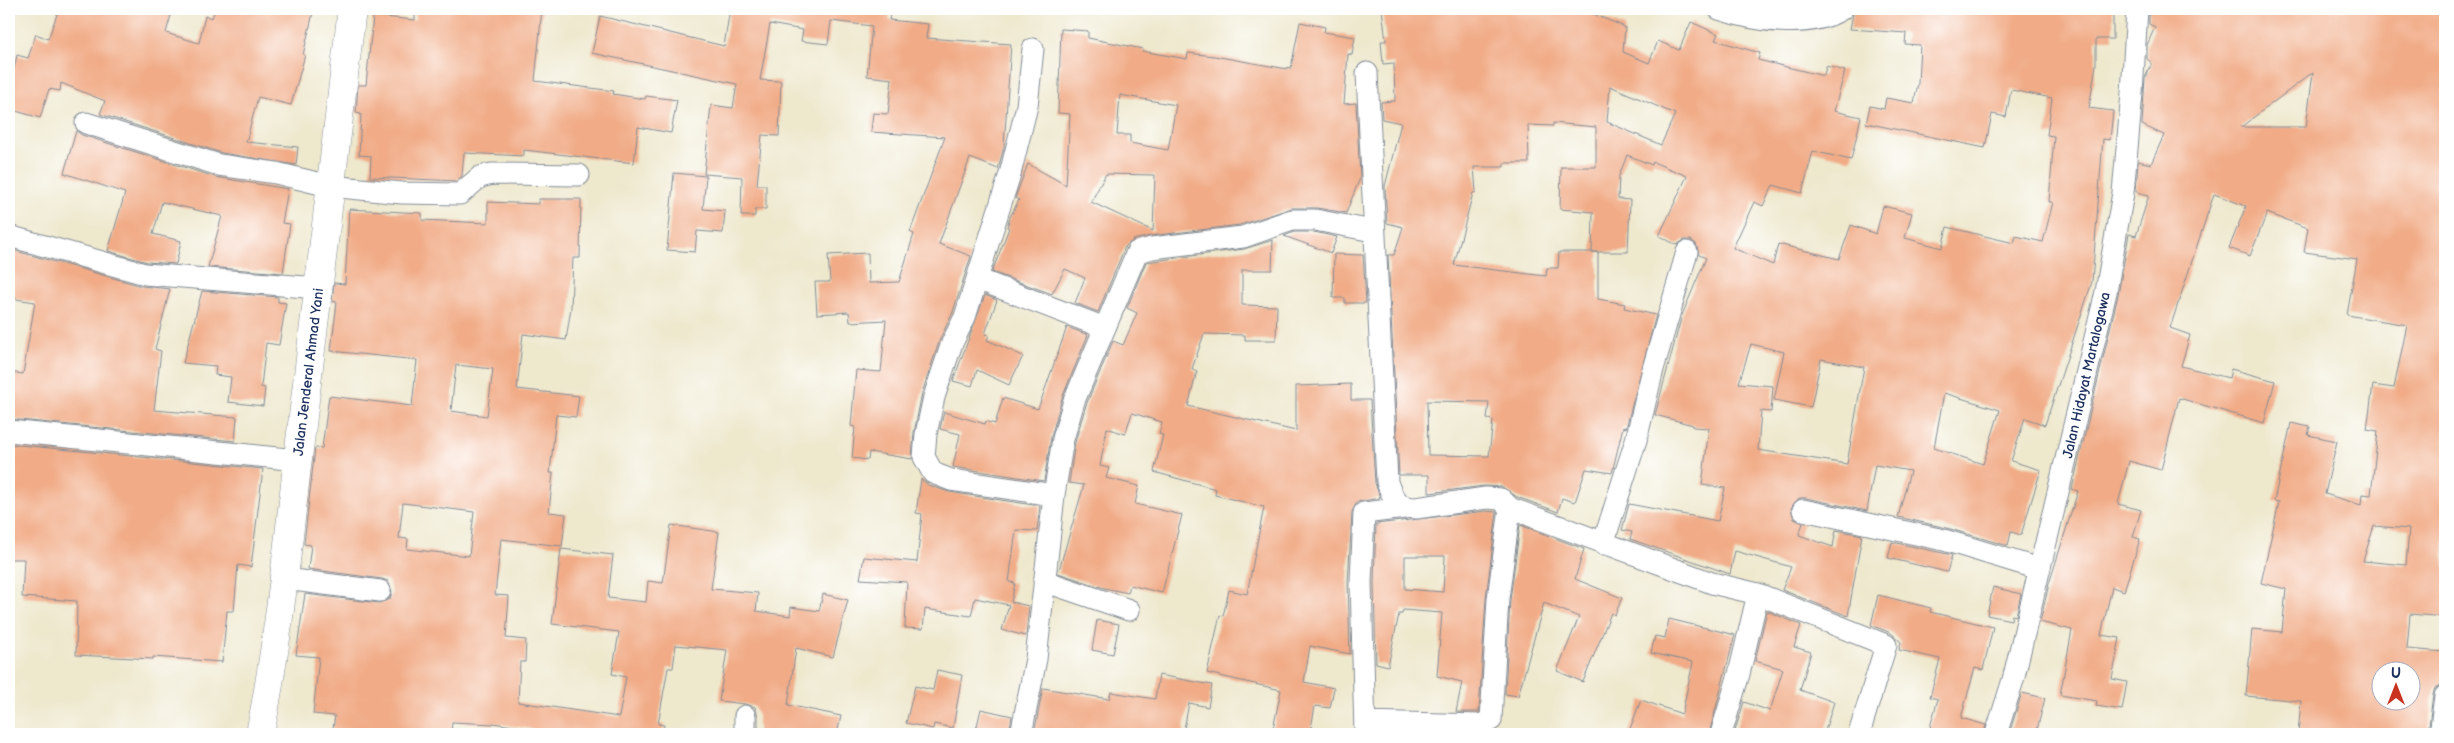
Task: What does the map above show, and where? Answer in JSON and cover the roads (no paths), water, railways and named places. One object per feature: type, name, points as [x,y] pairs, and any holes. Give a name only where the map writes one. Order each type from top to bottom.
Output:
[{"type":"highway","name":"Jalan Jenderal Ahmad Yani","points":[[260,734],[272,673],[285,579],[329,186],[352,9]]},
{"type":"street","points":[[1719,9],[1744,17],[1802,21],[1832,15],[1842,9]]},
{"type":"street","name":"Jalan Hidayat Martalogawa","points":[[1996,734],[2013,680],[2106,292],[2123,193],[2137,9]]},
{"type":"street","points":[[1033,49],[1027,106],[1010,174],[977,279],[934,397],[926,434],[924,457],[933,473],[951,480],[1054,495]]},
{"type":"street","points":[[1366,73],[1387,482],[1394,502],[1405,508]]},
{"type":"street","points":[[86,123],[219,165],[276,173],[329,186],[441,195],[460,194],[480,177],[492,174],[579,176]]},
{"type":"street","points":[[1021,734],[1036,659],[1054,495],[1063,439],[1074,401],[1137,252],[1152,248],[1243,237],[1292,220],[1316,220],[1373,231]]},
{"type":"street","points":[[9,236],[145,274],[318,288]]},
{"type":"street","points":[[1603,544],[1636,440],[1653,369],[1687,252]]},
{"type":"street","points":[[977,279],[1105,328]]},
{"type":"street","points":[[9,431],[298,460]]},
{"type":"street","points":[[1510,508],[1498,599],[1491,720],[1480,725],[1365,728],[1361,582],[1364,513],[1486,498],[1501,499],[1510,508],[1603,544],[1712,583],[1758,594],[1886,645],[1860,734]]},
{"type":"street","points":[[1803,510],[1944,540],[2039,569]]},
{"type":"street","points":[[285,579],[380,591]]},
{"type":"street","points":[[1044,581],[1129,610]]},
{"type":"street","points":[[1720,734],[1739,674],[1758,594]]},
{"type":"street","points":[[2440,734],[2445,696]]}]
